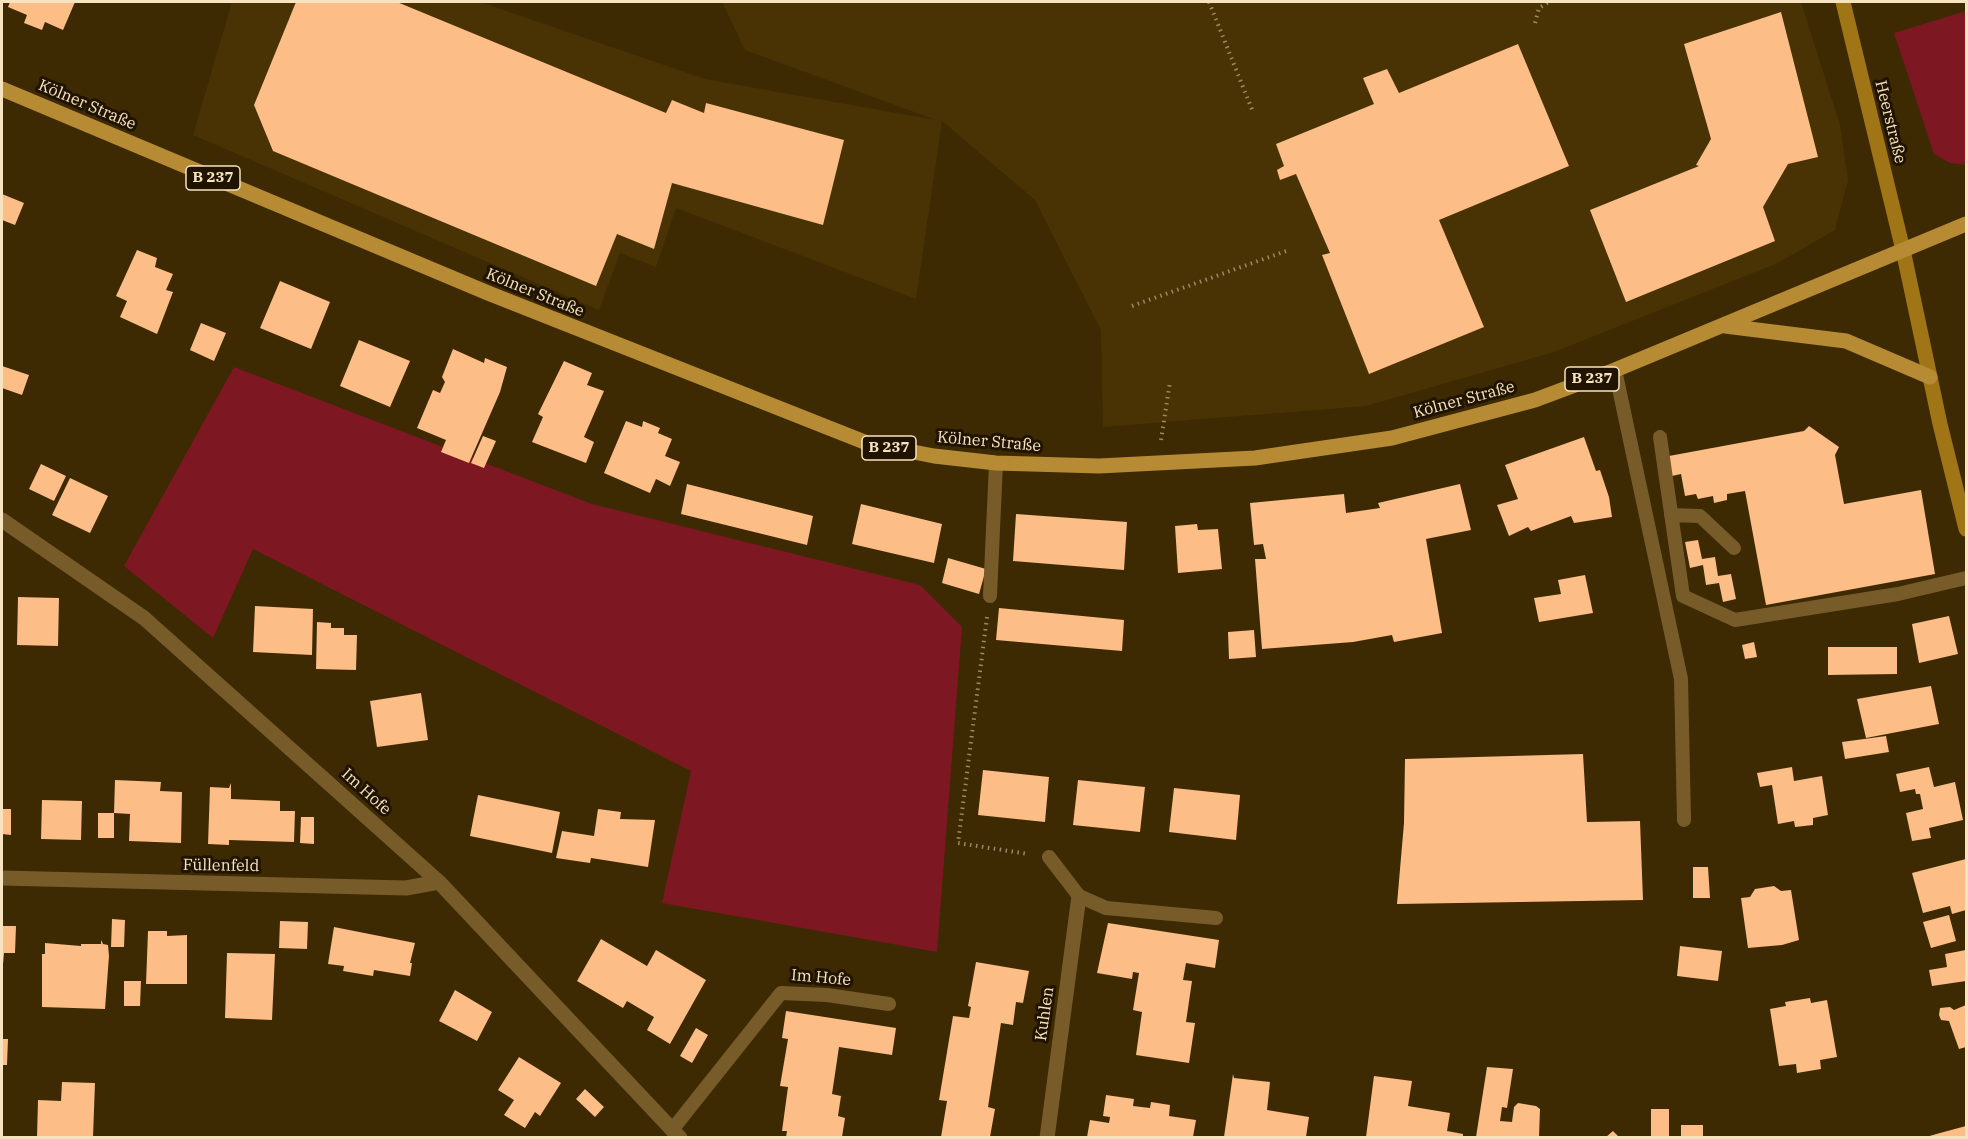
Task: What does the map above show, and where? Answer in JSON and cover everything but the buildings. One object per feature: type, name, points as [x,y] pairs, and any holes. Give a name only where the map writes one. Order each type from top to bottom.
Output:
[{"type":"main road","name":"Heerstraße","points":[[1843,2],[1903,250],[1966,529]]},
{"type":"main road","name":"Kölner Straße","points":[[2,89],[653,361],[867,443],[934,456],[996,463],[1158,464],[1255,458],[1392,438],[1534,400],[1614,370],[1966,224]]},
{"type":"main road","points":[[1722,325],[1846,341],[1930,377]]},
{"type":"street","name":"Im Hofe","points":[[2,520],[144,618],[439,882],[676,1133]]},
{"type":"street","name":"Füllenfeld","points":[[2,878],[406,888],[439,882]]},
{"type":"street","name":"Kuhlen","points":[[1047,1137],[1079,896]]},
{"type":"lane","points":[[1614,370],[1681,679],[1684,820]]},
{"type":"lane","points":[[1660,437],[1683,596],[1735,620],[1898,594],[1966,578]]},
{"type":"lane","points":[[990,596],[996,463]]},
{"type":"lane","points":[[1671,515],[1700,516],[1734,548]]},
{"type":"lane","points":[[1049,857],[1079,896],[1107,908],[1216,918]]},
{"type":"lane","name":"Im Hofe","points":[[676,1133],[782,993],[827,995],[889,1004]]},
{"type":"path","points":[[1209,2],[1253,111]]},
{"type":"path","points":[[1535,23],[1539,8],[1549,2]]},
{"type":"path","points":[[1132,306],[1289,250]]},
{"type":"path","points":[[1158,464],[1170,381]]},
{"type":"path","points":[[985,638],[958,843],[1049,857]]},
{"type":"shaded area","points":[[232,2],[480,2],[705,79],[936,120],[745,50],[722,2],[1801,2],[1840,125],[1848,180],[1835,230],[1778,263],[1554,352],[1366,406],[1103,427],[1101,330],[1035,200],[942,121],[916,299],[676,208],[656,267],[620,253],[599,310],[193,135]]},
{"type":"shaded area","points":[[1966,11],[1966,165],[1950,163],[1934,154],[1894,33]]},
{"type":"shaded area","points":[[234,367],[592,504],[920,585],[962,627],[937,952],[662,903],[691,771],[253,549],[213,638],[124,566]]}]
